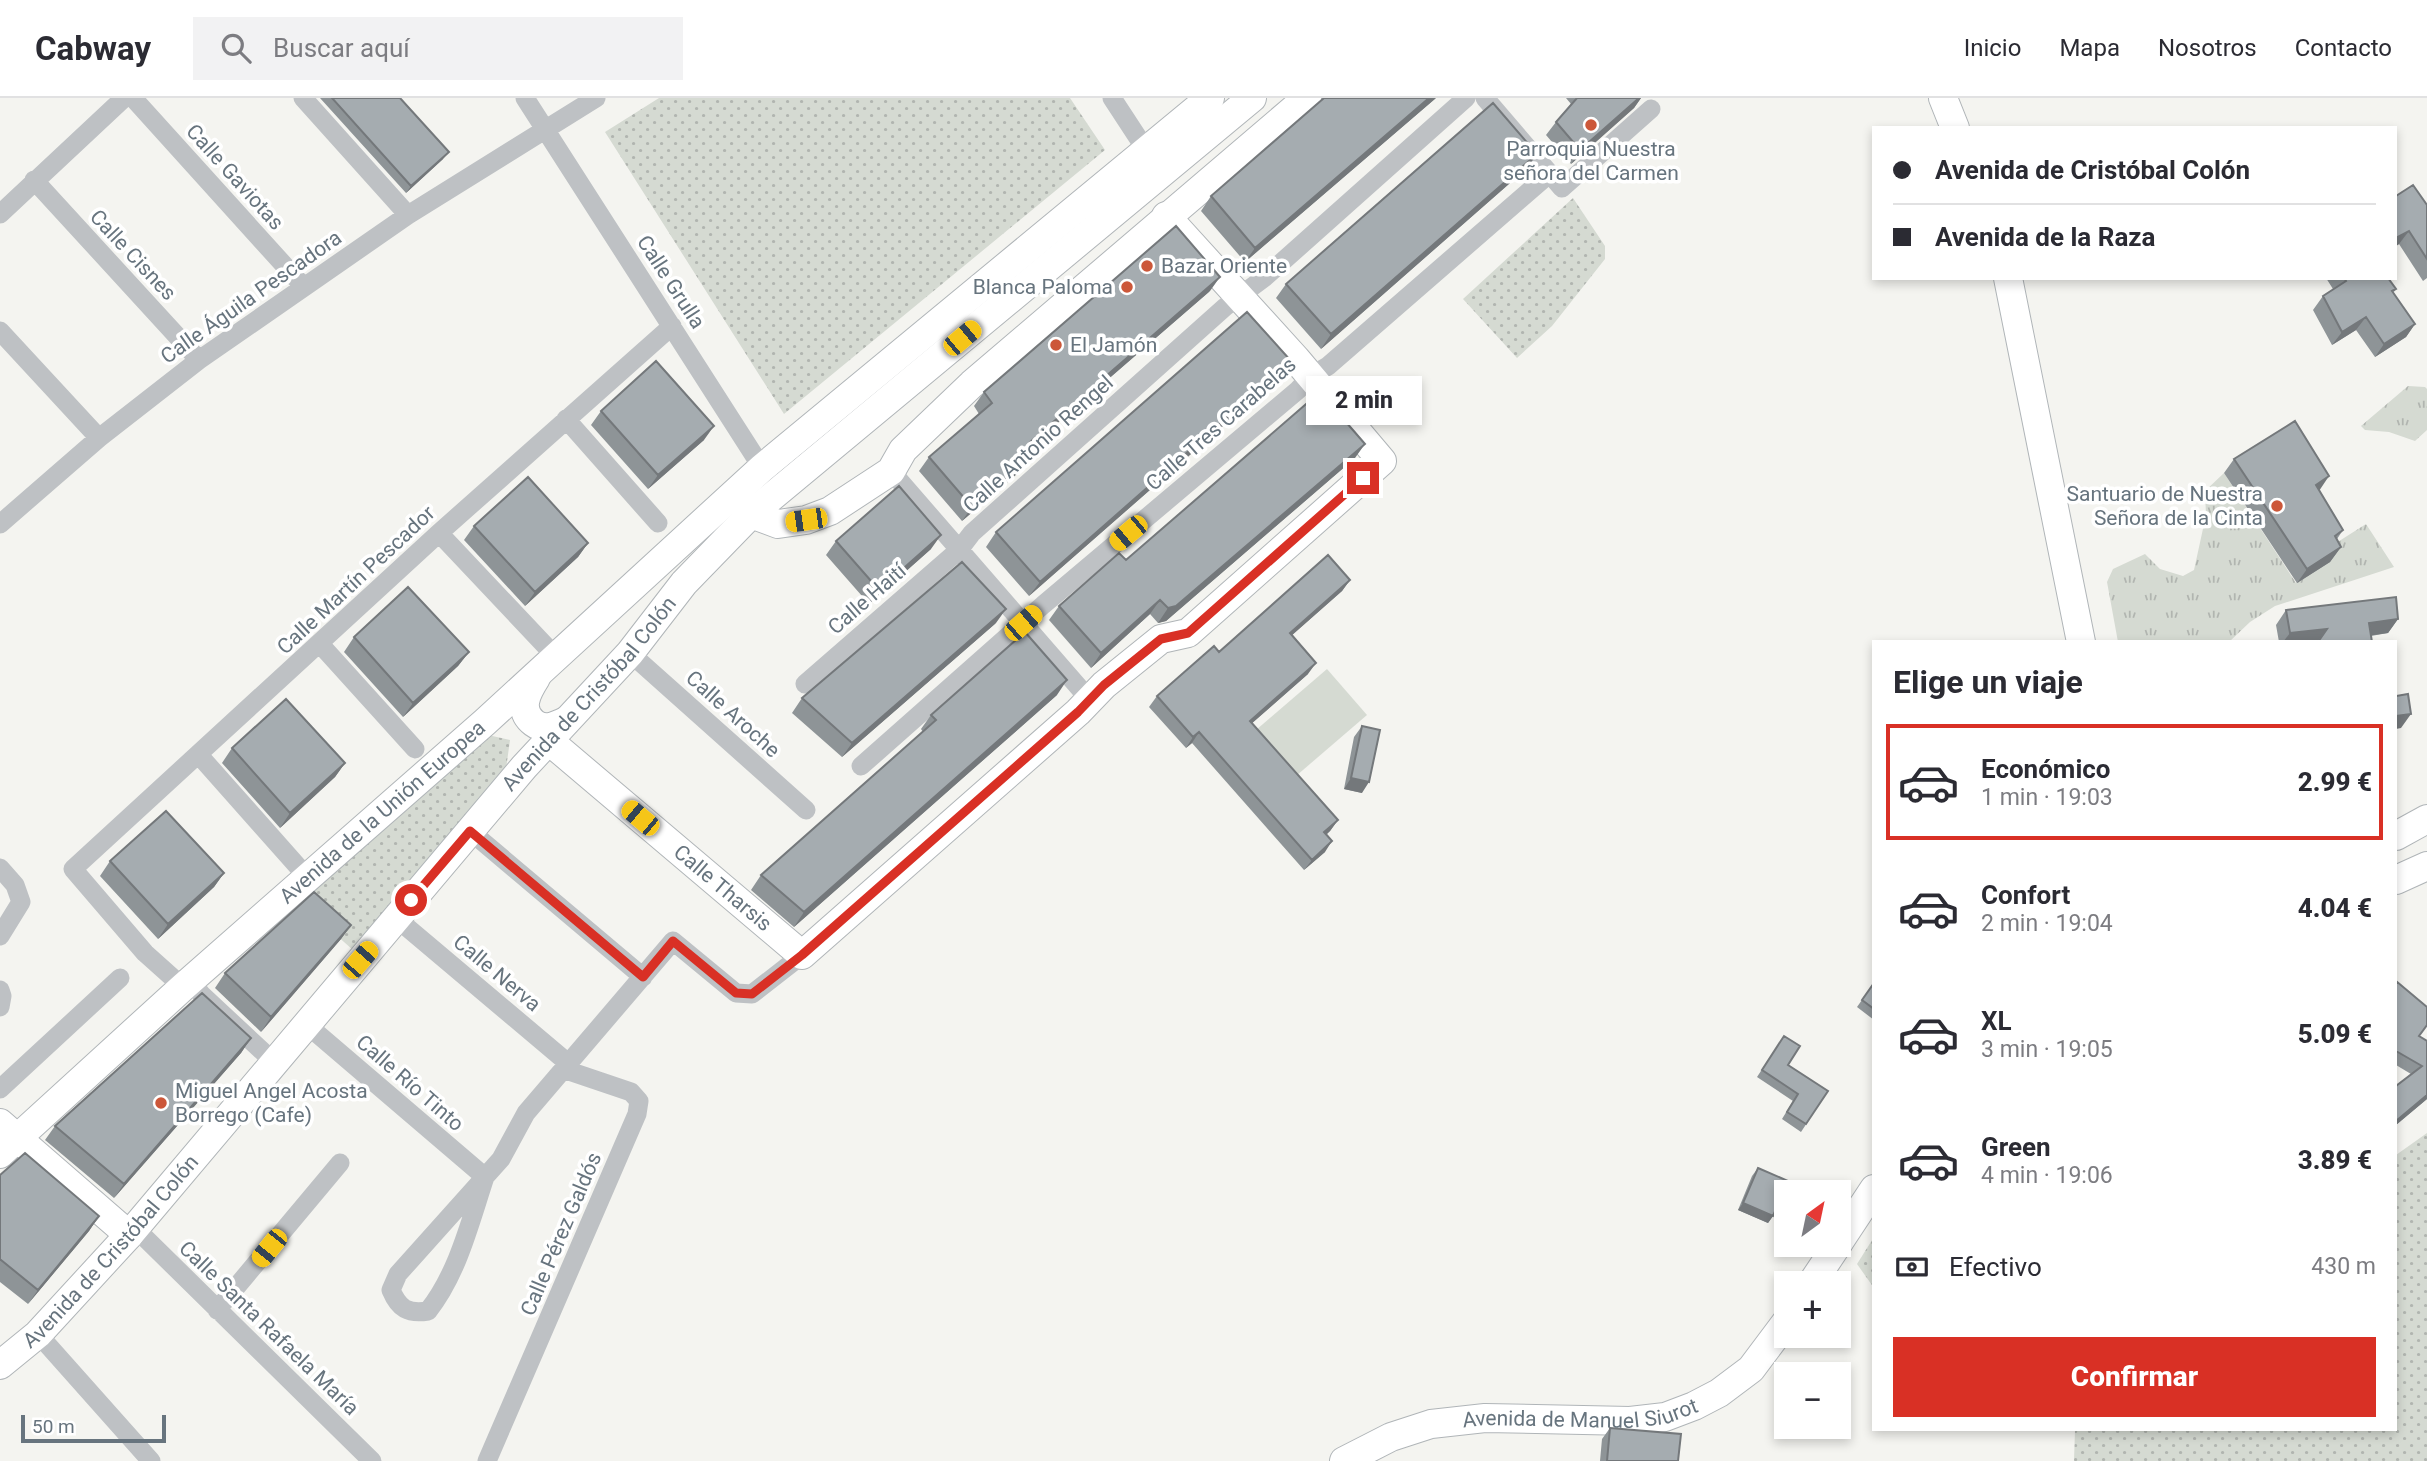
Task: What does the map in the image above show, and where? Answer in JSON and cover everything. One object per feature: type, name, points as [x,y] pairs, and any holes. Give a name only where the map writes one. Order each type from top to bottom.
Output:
[{"type":"main road","points":[[762,468],[1210,98]]},
{"type":"main road","name":"Avenida de Cristóbal Colón","points":[[0,1365],[38,1334],[132,1231],[524,767],[630,653],[684,583],[751,514],[1252,98]]},
{"type":"main road","points":[[751,514],[778,524],[806,520],[830,511],[891,471],[904,450],[972,384],[1307,98]]},
{"type":"main road","points":[[1943,98],[1954,126]]},
{"type":"main road","points":[[802,955],[1068,721],[1089,699],[1161,639],[1188,633],[1382,461],[1311,376],[1166,216]]},
{"type":"main road","points":[[2008,280],[2081,640]]},
{"type":"main road","name":"Avenida de la Unión Europea","points":[[6,1139],[485,722],[762,468]]},
{"type":"main road","points":[[549,663],[527,692],[524,707],[528,718],[537,725],[557,731]]},
{"type":"main road","points":[[485,722],[507,720],[517,726],[523,736],[524,767]]},
{"type":"main road","name":"Calle Tharsis","points":[[557,731],[802,955]]},
{"type":"main road","points":[[2397,835],[2427,819]]},
{"type":"main road","points":[[2397,880],[2427,866]]},
{"type":"main road","points":[[6,1139],[132,1231]]},
{"type":"main road","points":[[1852,1222],[1872,1192]]},
{"type":"main road","name":"Avenida de Manuel Siurot","points":[[1344,1461],[1391,1437],[1432,1424],[1485,1418],[1630,1421],[1665,1417],[1719,1393],[1751,1369],[1774,1338]]},
{"type":"street","points":[[0,214],[124,98]]},
{"type":"street","name":"Calle Gaviotas","points":[[133,98],[303,286]]},
{"type":"street","points":[[303,98],[408,215]]},
{"type":"street","name":"Calle Grulla","points":[[525,98],[778,491]]},
{"type":"street","name":"Calle Águila Pescadora","points":[[0,524],[99,438],[199,360],[408,215],[596,98]]},
{"type":"street","points":[[1112,98],[1146,150]]},
{"type":"street","name":"Calle Antonio Rengel","points":[[959,550],[972,533],[1466,98]]},
{"type":"street","points":[[1485,98],[1562,188],[1651,108]]},
{"type":"street","name":"Calle Tres Carabelas","points":[[861,766],[1023,623],[1298,390],[1311,376],[1328,366],[1549,174]]},
{"type":"street","name":"Calle Cisnes","points":[[34,180],[199,360]]},
{"type":"street","name":"Calle Martín Pescador","points":[[187,984],[145,953],[73,869],[439,533],[672,326]]},
{"type":"street","points":[[0,331],[99,438]]},
{"type":"street","points":[[566,419],[658,523]]},
{"type":"street","points":[[891,471],[1089,699]]},
{"type":"street","points":[[439,533],[549,663]]},
{"type":"street","name":"Calle Haití","points":[[804,684],[959,550]]},
{"type":"street","points":[[320,644],[415,749]]},
{"type":"street","name":"Calle Aroche","points":[[630,653],[806,810]]},
{"type":"street","points":[[198,754],[308,878]]},
{"type":"street","points":[[470,831],[643,977]]},
{"type":"street","points":[[0,867],[15,885],[21,902],[0,936]]},
{"type":"street","name":"Calle Nerva","points":[[396,918],[565,1066]]},
{"type":"street","points":[[485,1177],[460,1251],[440,1295],[428,1311],[412,1314],[397,1305],[391,1290],[398,1274],[500,1159],[526,1113],[673,941],[736,993],[752,994],[802,955]]},
{"type":"street","points":[[0,1089],[120,978]]},
{"type":"street","points":[[187,984],[274,1062]]},
{"type":"street","points":[[0,990],[0,1007]]},
{"type":"street","name":"Calle Río Tinto","points":[[306,1024],[485,1177]]},
{"type":"street","name":"Calle Pérez Galdós","points":[[487,1461],[637,1114],[639,1101],[631,1092],[565,1066]]},
{"type":"street","points":[[217,1310],[340,1163]]},
{"type":"street","points":[[461,1212],[464,1214],[427,1303],[410,1308],[400,1302],[396,1292],[398,1284],[461,1212]]},
{"type":"street","name":"Calle Santa Rafaela María","points":[[132,1231],[372,1461]]},
{"type":"street","points":[[38,1334],[151,1461]]},
{"type":"green space","points":[[659,98],[1070,98],[1105,150],[784,414],[605,132]]},
{"type":"green space","points":[[1573,198],[1605,246],[1605,259],[1552,326],[1517,358],[1463,299]]},
{"type":"green space","points":[[2408,386],[2427,389],[2427,430],[2415,441],[2389,432],[2365,430],[2361,426]]},
{"type":"green space","points":[[2224,473],[2296,583],[2325,550],[2366,524],[2394,567],[2275,606],[2250,622],[2231,640],[2118,640],[2107,582],[2113,569],[2145,554],[2160,569],[2183,576],[2194,570],[2206,515],[2205,491]]},
{"type":"green space","points":[[1327,669],[1367,715],[1296,776],[1256,730]]},
{"type":"green space","points":[[488,735],[510,740],[506,769],[353,950],[299,902]]},
{"type":"green space","points":[[2427,1133],[2427,1461],[2074,1461],[2075,1431],[2397,1431],[2397,1154]]},
{"type":"green space","points":[[1872,1240],[1872,1285],[1857,1264]]},
{"type":"building","points":[[332,98],[400,98],[449,152],[411,186]]},
{"type":"building","points":[[1324,98],[1429,98],[1255,248],[1211,196]]},
{"type":"building","points":[[1577,98],[1639,98],[1580,150],[1556,122]]},
{"type":"building","points":[[1493,103],[1537,154],[1331,334],[1286,284]]},
{"type":"building","points":[[2413,185],[2427,205],[2427,259],[2409,231],[2397,237],[2397,195]]},
{"type":"building","points":[[1176,226],[1220,277],[1028,444],[1035,453],[972,507],[929,457],[992,403],[984,392]]},
{"type":"building","points":[[2389,280],[2396,289],[2392,291],[2415,324],[2384,344],[2366,317],[2342,332],[2323,296],[2346,281]]},
{"type":"building","points":[[1247,312],[1291,361],[1040,582],[996,532]]},
{"type":"building","points":[[656,361],[714,426],[658,475],[601,411]]},
{"type":"building","points":[[1320,392],[1365,444],[1176,606],[1168,608],[1160,600],[1101,653],[1059,606],[1119,553],[1126,560]]},
{"type":"building","name":"Santuario de Nuestra Señora de la Cinta","points":[[2295,421],[2329,476],[2316,485],[2343,530],[2335,536],[2341,547],[2307,569],[2234,459]]},
{"type":"building","points":[[528,477],[588,543],[535,592],[474,526]]},
{"type":"building","points":[[899,486],[941,535],[879,590],[836,541]]},
{"type":"building","points":[[1328,555],[1350,580],[1290,633],[1316,663],[1250,721],[1338,820],[1324,832],[1332,841],[1312,860],[1199,732],[1193,737],[1157,696],[1214,646],[1219,652]]},
{"type":"building","points":[[962,562],[1006,609],[852,743],[802,698]]},
{"type":"building","points":[[408,587],[469,652],[413,703],[354,637]]},
{"type":"building","points":[[2396,597],[2398,619],[2369,623],[2372,640],[2319,640],[2327,629],[2290,633],[2286,610]]},
{"type":"building","points":[[1025,632],[1067,680],[804,912],[761,875],[936,720],[931,715]]},
{"type":"building","points":[[2408,694],[2411,714],[2397,716],[2397,696]]},
{"type":"building","points":[[286,699],[345,763],[290,813],[232,748]]},
{"type":"building","points":[[1362,726],[1380,730],[1369,782],[1351,778]]},
{"type":"building","points":[[166,811],[224,873],[168,924],[110,861]]},
{"type":"building","points":[[314,892],[351,925],[271,1017],[225,973]]},
{"type":"building","points":[[2397,982],[2427,1007],[2427,1025],[2419,1036],[2427,1041],[2427,1095],[2397,1120],[2397,1085],[2422,1066],[2397,1052]]},
{"type":"building","points":[[1872,986],[1872,1008],[1862,1000]]},
{"type":"building","points":[[202,993],[251,1038],[124,1184],[55,1126]]},
{"type":"building","points":[[1784,1036],[1800,1046],[1788,1065],[1828,1091],[1806,1124],[1787,1112],[1798,1094],[1762,1070]]},
{"type":"building","points":[[25,1153],[99,1216],[38,1290],[0,1260],[0,1175]]},
{"type":"building","points":[[1758,1168],[1786,1180],[1774,1180],[1773,1216],[1743,1203]]},
{"type":"building","points":[[1610,1428],[1681,1434],[1678,1461],[1607,1461]]},
{"type":"place","name":"Parroquia Nuestra señora del Carmen","points":[[1591,125]]},
{"type":"place","name":"Bazar Oriente","points":[[1147,266]]},
{"type":"place","name":"Blanca Paloma","points":[[1127,287]]},
{"type":"place","name":"El Jamón","points":[[1056,345]]},
{"type":"place","name":"Santuario de Nuestra Señora de la Cinta","points":[[2277,506]]},
{"type":"place","name":"Miguel Angel Acosta Borrego (Cafe)","points":[[161,1103]]},
{"type":"route","points":[[411,900],[470,831],[643,977],[673,941],[736,993],[752,994],[802,955],[1078,712],[1104,685],[1161,639],[1188,633],[1363,478]]}]
